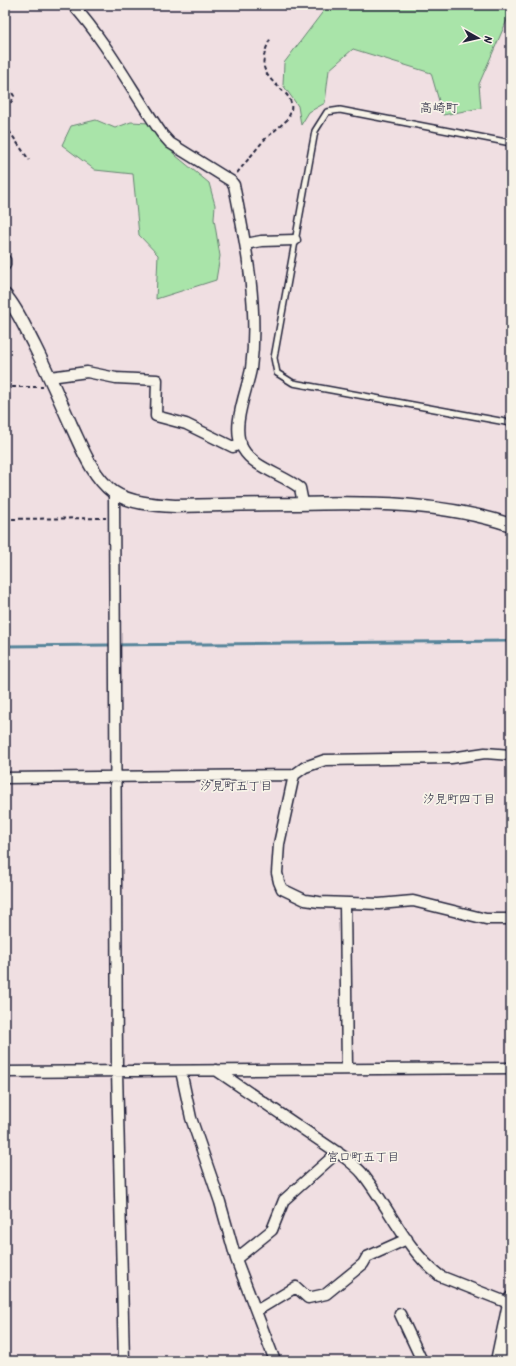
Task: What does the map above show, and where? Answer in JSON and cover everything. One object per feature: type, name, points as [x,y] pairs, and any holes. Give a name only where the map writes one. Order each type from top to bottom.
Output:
[{"type":"main road","points":[[498,1361],[511,1302]]},
{"type":"street","points":[[72,5],[88,23],[122,70],[162,134],[179,149],[231,181],[246,244],[254,311],[251,368],[240,410],[238,432],[242,449],[260,467],[287,478],[300,488],[303,503]]},
{"type":"street","points":[[246,244],[261,241],[295,240]]},
{"type":"street","points":[[5,260],[5,265]]},
{"type":"street","points":[[5,295],[15,307],[52,382],[86,457],[96,475],[114,492],[154,504],[174,506],[303,503],[403,504],[483,516],[511,525]]},
{"type":"street","points":[[52,382],[87,372],[116,378],[157,380],[156,416],[186,424],[233,447],[241,444]]},
{"type":"street","points":[[114,492],[118,1071],[124,1361]]},
{"type":"street","points":[[5,778],[294,775],[305,767],[325,760],[451,758],[485,753],[511,755]]},
{"type":"street","points":[[294,775],[279,844],[277,863],[279,882],[282,889],[304,900],[345,904],[379,904],[413,901],[486,919],[511,919]]},
{"type":"street","points":[[345,904],[347,1069]]},
{"type":"street","points":[[5,1072],[511,1068]]},
{"type":"street","points":[[216,1070],[338,1152],[362,1173],[407,1239],[424,1261],[440,1276],[511,1302]]},
{"type":"street","points":[[181,1071],[191,1118],[220,1202],[236,1259],[275,1361]]},
{"type":"street","points":[[236,1259],[272,1230],[284,1200],[338,1152]]},
{"type":"street","points":[[256,1311],[296,1287],[308,1298],[326,1294],[363,1264],[367,1257],[407,1239]]},
{"type":"street","points":[[400,1314],[422,1361]]},
{"type":"lane","points":[[511,143],[340,110],[327,112],[315,130],[274,358],[276,373],[293,383],[511,423]]},
{"type":"path","points":[[231,181],[260,145],[287,120],[290,114],[292,106],[288,95],[277,86],[264,68],[264,56],[271,37]]},
{"type":"path","points":[[5,81],[14,96],[12,103],[5,107]]},
{"type":"path","points":[[5,125],[29,160]]},
{"type":"path","points":[[5,387],[52,382]]},
{"type":"path","points":[[5,519],[115,518]]},
{"type":"green space","points":[[328,5],[511,5],[511,11],[479,84],[481,108],[443,115],[431,73],[353,49],[329,70],[325,103],[309,112],[301,125],[298,106],[283,85],[284,63]]},
{"type":"green space","points":[[96,120],[115,128],[131,122],[149,123],[175,155],[209,183],[215,205],[214,219],[220,256],[216,280],[156,299],[158,255],[139,235],[133,174],[95,170],[62,145],[71,126]]},
{"type":"waterway","points":[[5,646],[511,641]]},
{"type":"district","name":"高崎町","points":[[439,107]]},
{"type":"district","name":"汐見町五丁目","points":[[236,786]]},
{"type":"district","name":"汐見町四丁目","points":[[459,799]]},
{"type":"district","name":"宮口町五丁目","points":[[363,1157]]}]
